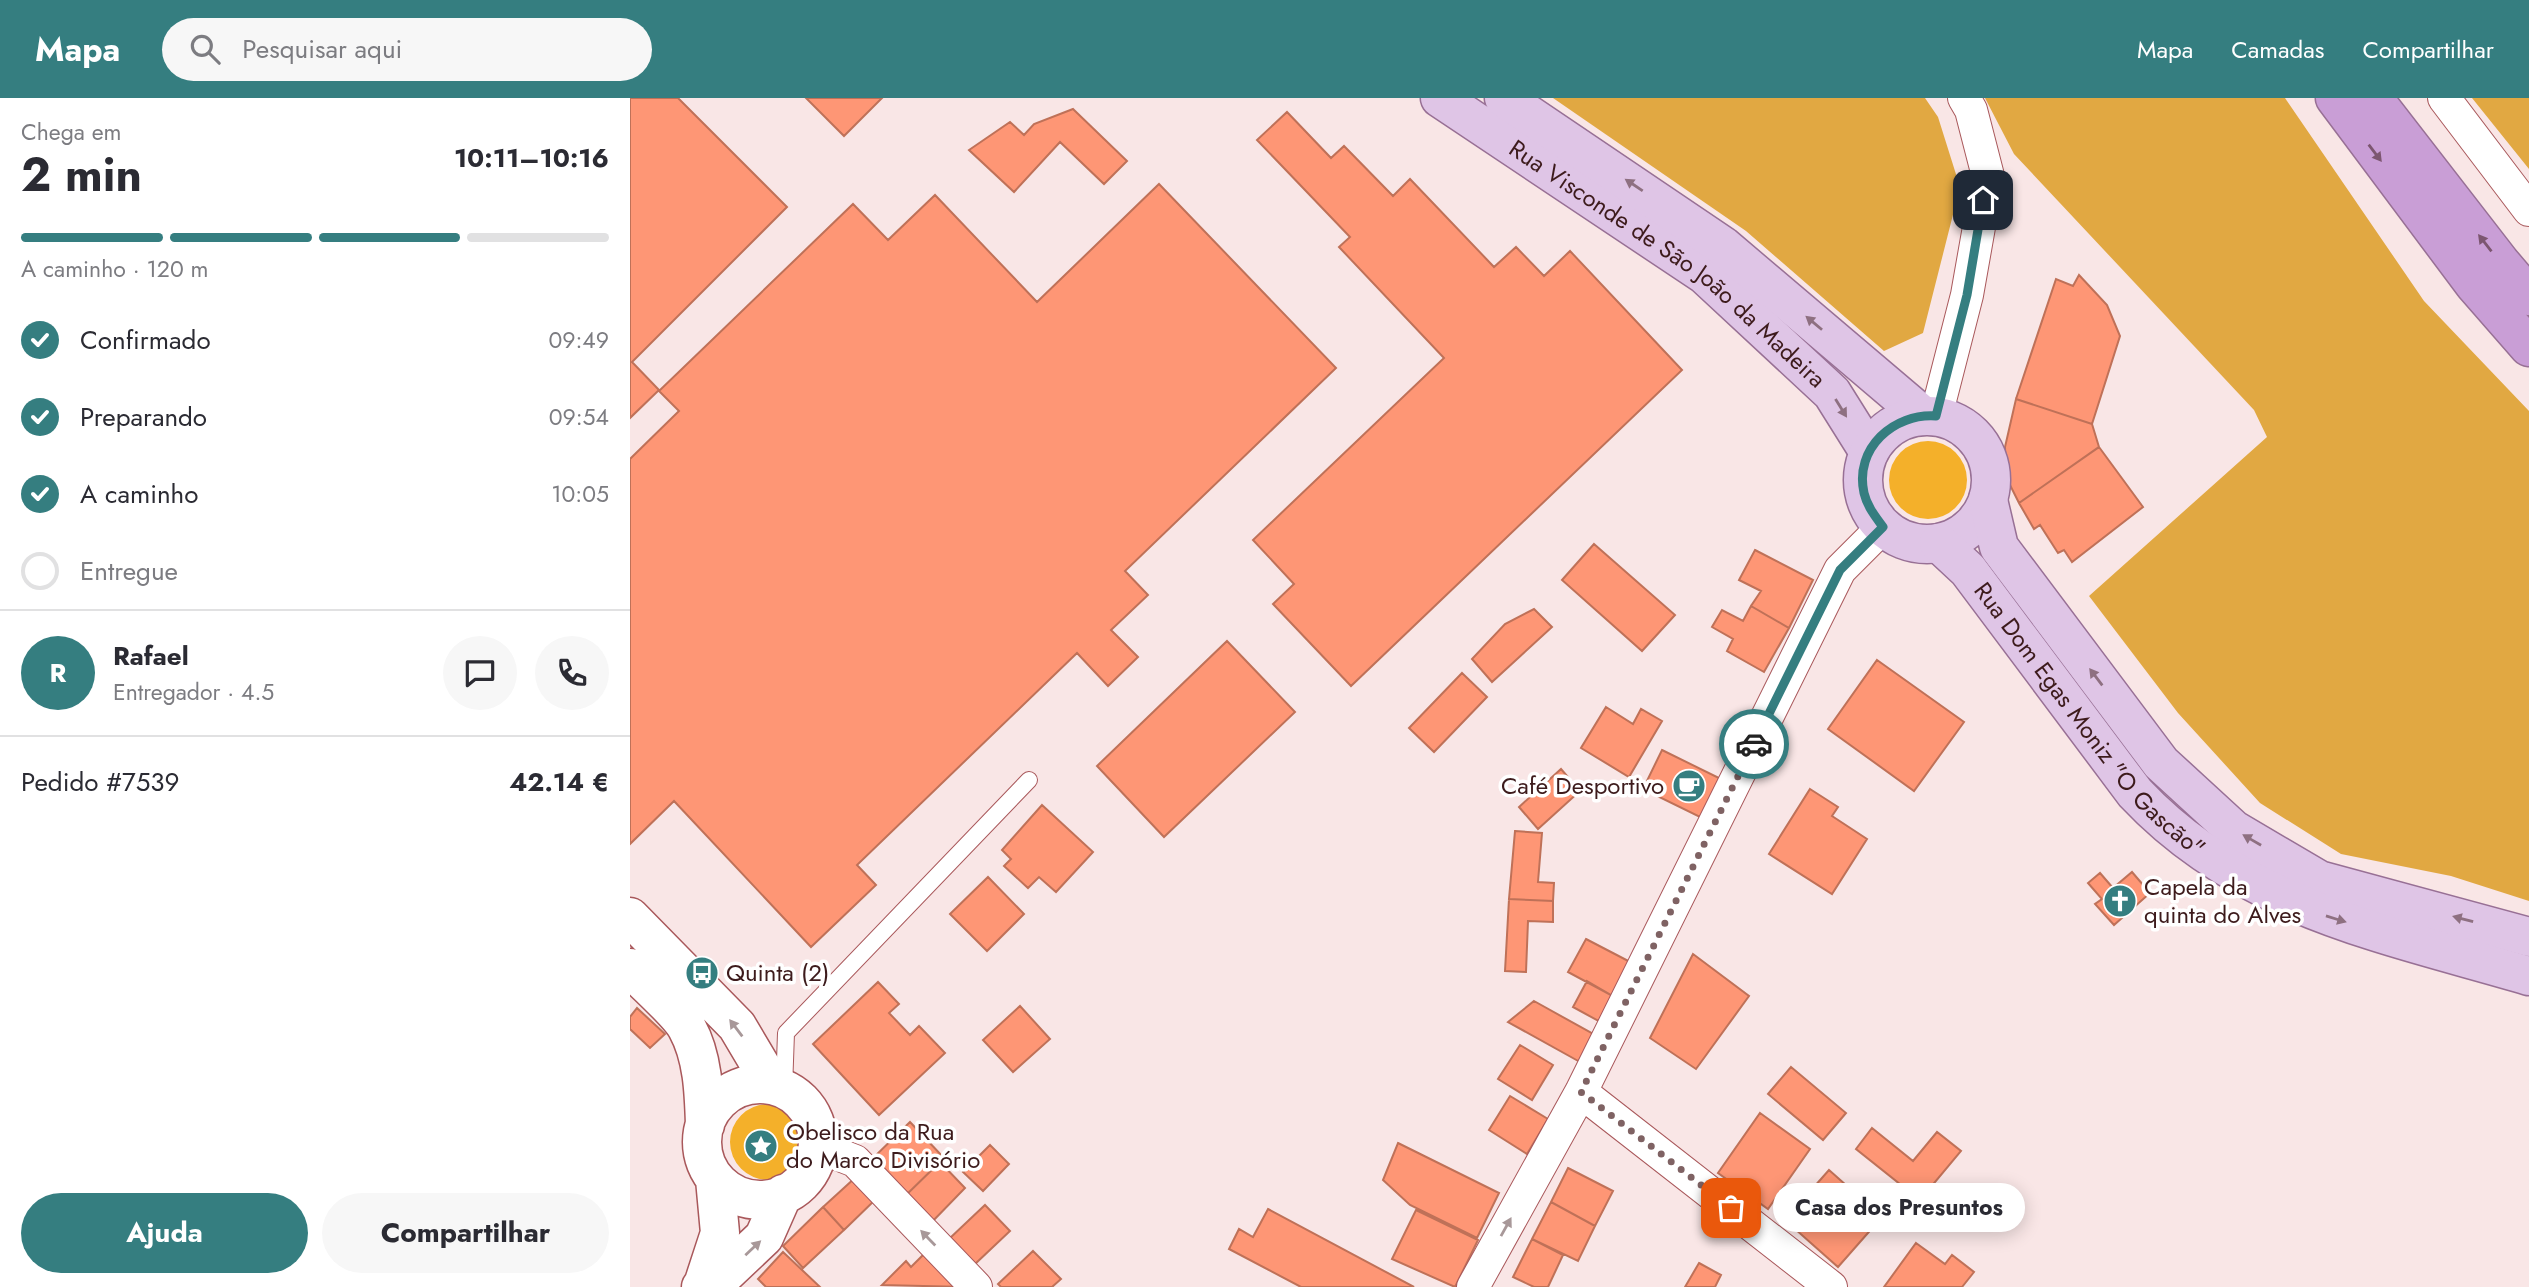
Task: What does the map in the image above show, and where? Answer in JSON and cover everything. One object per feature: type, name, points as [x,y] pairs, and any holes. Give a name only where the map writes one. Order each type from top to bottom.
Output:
[{"type":"highway","points":[[2335,98],[2474,284],[2529,347]]},
{"type":"highway","points":[[2373,98],[2529,296]]},
{"type":"main road","name":"Rua Visconde de São João da Madeira","points":[[1440,98],[1704,275],[1832,393],[1869,452]]},
{"type":"main road","name":"Rua Visconde de São João da Madeira","points":[[1504,98],[1723,246],[1929,416]]},
{"type":"main road","points":[[1929,416],[1954,421],[1970,431],[1982,446],[1990,463],[1991,482],[1988,500],[1979,517],[1966,531],[1953,539],[1924,544],[1909,542],[1883,527],[1871,511],[1864,492],[1863,471],[1869,452],[1881,435],[1897,423],[1929,416]]},
{"type":"main road","name":"Rua Dom Egas Moniz \"O Gascão\"","points":[[1988,500],[1999,547],[2161,762],[2234,830],[2319,880],[2529,937]]},
{"type":"main road","name":"Rua Dom Egas Moniz \"O Gascão\"","points":[[1938,543],[1952,553],[1975,580],[2135,793],[2153,812],[2214,860],[2247,881],[2292,903],[2327,916],[2529,976]]},
{"type":"street","points":[[1929,416],[1967,295],[1987,176],[1971,110],[1964,98]]},
{"type":"street","points":[[2444,98],[2529,211]]},
{"type":"street","points":[[1474,1287],[1581,1092],[1840,570],[1883,527]]},
{"type":"street","points":[[630,917],[737,1026],[778,1087]]},
{"type":"street","points":[[630,968],[687,1026],[704,1086],[703,1153],[715,1179],[720,1233],[702,1286]]},
{"type":"street","points":[[705,1125],[710,1114],[726,1096],[748,1086],[778,1087],[795,1095],[809,1110],[818,1133],[819,1147],[809,1174],[789,1193],[766,1200],[748,1199],[729,1192],[715,1179]]},
{"type":"street","points":[[1581,1092],[1831,1287]]},
{"type":"street","points":[[819,1147],[855,1161],[976,1287]]},
{"type":"street","points":[[702,1286],[726,1273],[764,1237],[783,1194]]},
{"type":"lane","points":[[778,1087],[786,1033],[1029,780]]},
{"type":"shaded area","points":[[1553,98],[1925,98],[1938,117],[1960,187],[1923,333],[1884,351],[1746,231]]},
{"type":"shaded area","points":[[1985,98],[2285,98],[2424,301],[2529,411],[2529,901],[2451,876],[2341,854],[2260,803],[2178,713],[2089,596],[2267,437],[2254,410],[2014,154]]},
{"type":"shaded area","points":[[2472,98],[2529,98],[2529,169]]},
{"type":"shaded area","points":[[1928,441],[1943,444],[1960,458],[1967,480],[1964,495],[1950,512],[1928,519],[1913,516],[1896,502],[1889,480],[1892,465],[1906,448]]},
{"type":"shaded area","points":[[768,1104],[782,1107],[795,1115],[803,1128],[806,1142],[803,1156],[795,1169],[782,1177],[768,1180],[754,1177],[741,1169],[733,1156],[730,1142],[733,1128],[741,1115],[754,1107]]},
{"type":"building","points":[[630,98],[678,98],[787,207],[632,362],[659,390],[630,418]]},
{"type":"building","points":[[806,98],[882,98],[844,136]]},
{"type":"building","points":[[1073,109],[1127,161],[1104,184],[1060,142],[1014,192],[969,150],[1010,122],[1024,135],[1034,124]]},
{"type":"building","points":[[1287,112],[1331,158],[1344,146],[1393,196],[1410,179],[1494,267],[1516,247],[1544,276],[1570,251],[1682,370],[1351,686],[1273,604],[1294,584],[1253,540],[1444,358],[1339,247],[1350,237],[1257,140]]},
{"type":"building","points":[[1159,184],[1336,368],[1125,571],[1148,595],[1111,630],[1138,657],[1108,686],[1077,653],[857,865],[876,885],[811,947],[674,801],[630,844],[630,459],[679,411],[659,391],[853,204],[888,240],[935,195],[1037,302]]},
{"type":"building","points":[[2079,275],[2107,305],[2120,336],[2092,424],[2016,399],[2056,279],[2073,286]]},
{"type":"building","points":[[2016,399],[2092,424],[2099,447],[2019,503],[2006,477],[2005,447]]},
{"type":"building","points":[[2099,447],[2143,507],[2072,562],[2064,550],[2058,553],[2040,525],[2034,529],[2019,503]]},
{"type":"building","points":[[1594,544],[1675,615],[1642,651],[1562,580]]},
{"type":"building","points":[[1755,550],[1813,580],[1789,628],[1751,606],[1761,591],[1739,580]]},
{"type":"building","points":[[1751,606],[1789,628],[1764,672],[1727,651],[1733,639],[1712,627],[1722,610],[1743,621]]},
{"type":"building","points":[[1534,609],[1552,627],[1492,682],[1472,659],[1505,624]]},
{"type":"building","points":[[1227,641],[1295,712],[1164,837],[1097,766]]},
{"type":"building","points":[[1877,660],[1964,722],[1914,791],[1828,729]]},
{"type":"building","points":[[1462,673],[1487,697],[1434,752],[1409,728]]},
{"type":"building","points":[[1606,707],[1633,724],[1641,709],[1662,721],[1629,777],[1581,748]]},
{"type":"building","points":[[1662,750],[1723,780],[1704,819],[1643,789]]},
{"type":"building","points":[[1561,769],[1580,791],[1538,829],[1519,807]]},
{"type":"building","points":[[1810,789],[1838,807],[1832,816],[1867,839],[1832,894],[1769,854]]},
{"type":"building","points":[[1042,805],[1093,852],[1056,892],[1039,877],[1028,888],[1004,866],[1011,859],[1002,850]]},
{"type":"building","points":[[1515,831],[1542,833],[1538,882],[1554,883],[1553,901],[1509,899]]},
{"type":"building","name":"Capela da quinta do Alves","points":[[2132,872],[2150,893],[2114,925],[2095,904],[2102,899],[2088,883],[2100,873],[2113,888]]},
{"type":"building","points":[[988,877],[1024,914],[987,951],[950,914]]},
{"type":"building","points":[[1509,899],[1553,901],[1553,922],[1528,921],[1526,972],[1505,971]]},
{"type":"building","points":[[1586,939],[1636,965],[1618,999],[1568,972]]},
{"type":"building","points":[[1693,954],[1749,996],[1696,1069],[1650,1038]]},
{"type":"building","points":[[1587,981],[1618,999],[1604,1024],[1573,1007]]},
{"type":"building","points":[[878,982],[899,1004],[889,1013],[910,1035],[919,1026],[945,1053],[879,1115],[813,1044]]},
{"type":"building","points":[[1534,1001],[1595,1035],[1580,1062],[1508,1022]]},
{"type":"building","points":[[1020,1006],[1050,1039],[1013,1072],[983,1040]]},
{"type":"building","points":[[637,1008],[665,1034],[650,1048],[630,1029],[630,1017]]},
{"type":"building","points":[[1520,1045],[1553,1065],[1532,1100],[1498,1079]]},
{"type":"building","points":[[1791,1067],[1846,1113],[1823,1140],[1768,1094]]},
{"type":"building","points":[[1510,1096],[1548,1119],[1527,1154],[1489,1130]]},
{"type":"building","points":[[1760,1113],[1810,1149],[1768,1209],[1718,1173]]},
{"type":"building","points":[[910,1122],[944,1158],[903,1198],[870,1161]]},
{"type":"building","points":[[1872,1128],[1913,1161],[1937,1132],[1961,1151],[1920,1200],[1856,1149]]},
{"type":"building","points":[[1398,1143],[1499,1193],[1477,1238],[1410,1205],[1383,1180]]},
{"type":"building","points":[[990,1145],[1009,1164],[983,1191],[963,1172]]},
{"type":"building","points":[[940,1162],[965,1188],[929,1225],[903,1198]]},
{"type":"building","points":[[1568,1168],[1613,1191],[1595,1226],[1551,1202]]},
{"type":"building","points":[[1829,1170],[1882,1217],[1838,1267],[1795,1229],[1816,1205],[1806,1196]]},
{"type":"building","points":[[856,1177],[876,1199],[844,1230],[823,1207]]},
{"type":"building","points":[[1551,1202],[1595,1226],[1578,1261],[1532,1239]]},
{"type":"building","points":[[985,1205],[1010,1231],[975,1264],[950,1238]]},
{"type":"building","points":[[823,1207],[844,1230],[803,1268],[783,1246]]},
{"type":"building","points":[[1268,1209],[1414,1287],[1301,1287],[1229,1249],[1239,1229],[1253,1237]]},
{"type":"building","points":[[1416,1210],[1478,1240],[1455,1287],[1392,1259]]},
{"type":"building","points":[[1532,1239],[1563,1255],[1548,1287],[1534,1287],[1513,1277]]},
{"type":"building","points":[[1916,1243],[1945,1264],[1952,1255],[1974,1272],[1962,1287],[1884,1287]]},
{"type":"building","points":[[928,1250],[965,1287],[882,1285],[906,1261],[911,1267]]},
{"type":"building","points":[[1033,1251],[1061,1279],[1052,1287],[1001,1287],[998,1284]]},
{"type":"building","points":[[783,1252],[820,1287],[766,1287],[758,1279]]},
{"type":"building","points":[[1699,1263],[1721,1275],[1715,1287],[1685,1287]]},
{"type":"way so far","points":[[1731,1208],[1581,1092],[1754,744]]},
{"type":"place","name":"Café Desportivo","points":[[1689,786]]},
{"type":"place","name":"Capela da quinta do Alves","points":[[2120,901]]},
{"type":"place","name":"Quinta (2)","points":[[702,973]]},
{"type":"place","name":"Obelisco da Rua do Marco Divisório","points":[[761,1146]]},
{"type":"place","name":"Casa dos Presuntos","points":[[1731,1208]]},
{"type":"route","points":[[1754,744],[1840,570],[1883,527],[1871,511],[1864,492],[1863,471],[1869,452],[1881,435],[1897,423],[1922,415],[1936,416],[1967,295],[1983,200]]}]
